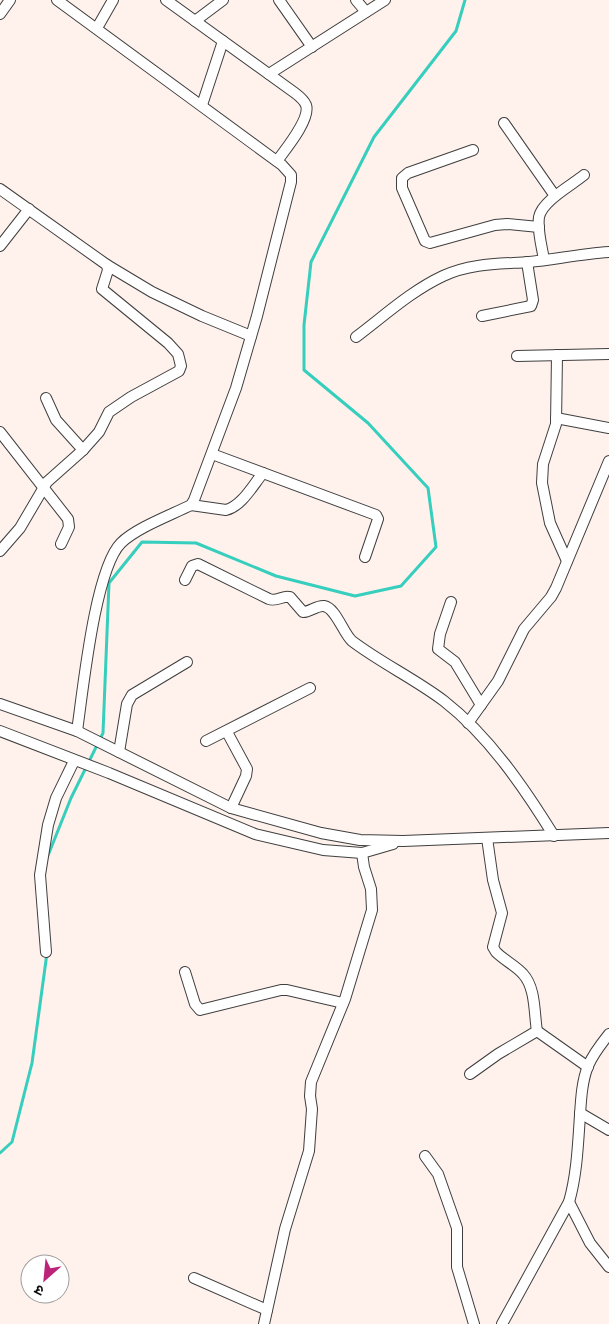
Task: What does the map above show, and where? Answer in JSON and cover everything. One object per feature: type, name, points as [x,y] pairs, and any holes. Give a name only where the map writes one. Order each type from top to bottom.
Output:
[{"type":"street","points":[[0,14],[10,0]]},
{"type":"street","points":[[57,0],[202,105],[289,172],[291,182],[236,388],[191,505]]},
{"type":"street","points":[[97,28],[113,0]]},
{"type":"street","points":[[166,0],[295,93],[306,106],[305,119],[277,161]]},
{"type":"street","points":[[195,21],[223,0]]},
{"type":"street","points":[[279,0],[312,47]]},
{"type":"street","points":[[356,0],[366,12]]},
{"type":"street","points":[[269,74],[385,0]]},
{"type":"street","points":[[202,105],[223,41]]},
{"type":"street","points":[[504,123],[555,196]]},
{"type":"street","points":[[473,150],[408,173],[402,178],[402,188],[425,241],[430,243],[495,225],[507,224],[539,227]]},
{"type":"street","points":[[544,260],[539,227],[539,217],[542,209],[555,196],[584,175]]},
{"type":"street","points":[[0,189],[106,265],[152,292],[202,316],[251,336]]},
{"type":"street","points":[[0,246],[29,209]]},
{"type":"street","points":[[356,337],[410,296],[443,276],[461,269],[609,252]]},
{"type":"street","points":[[482,316],[531,306],[533,300],[528,262]]},
{"type":"street","points":[[0,551],[20,528],[49,480],[83,450],[99,432],[109,412],[179,370],[181,366],[178,354],[168,343],[102,289],[108,270],[106,265]]},
{"type":"street","points":[[517,356],[609,354]]},
{"type":"street","points":[[557,355],[556,418],[554,432],[543,464],[542,483],[550,523],[567,561]]},
{"type":"street","points":[[46,398],[56,420],[83,450]]},
{"type":"street","points":[[556,418],[609,428]]},
{"type":"street","points":[[0,432],[69,523],[68,531],[61,544]]},
{"type":"street","points":[[212,454],[376,515],[378,519],[365,558]]},
{"type":"street","points":[[468,723],[505,669],[524,629],[551,597],[609,461]]},
{"type":"street","points":[[77,730],[104,574],[112,555],[121,543],[134,534],[191,505],[230,509],[238,503],[263,473]]},
{"type":"street","points":[[185,580],[192,566],[198,564],[269,599],[275,600],[288,596],[303,612],[325,606],[332,611],[350,638],[445,702],[468,723],[517,781],[554,836]]},
{"type":"street","points":[[451,602],[440,634],[438,649],[455,662],[480,705]]},
{"type":"street","points":[[119,752],[126,712],[132,696],[187,662]]},
{"type":"street","points":[[206,742],[310,688]]},
{"type":"street","points":[[0,704],[77,730],[231,808],[321,833],[360,840],[403,841],[609,833]]},
{"type":"street","points":[[0,731],[109,773],[255,834],[323,850],[362,852],[403,841]]},
{"type":"street","points":[[227,732],[247,769],[246,776],[231,808]]},
{"type":"street","points":[[46,952],[40,875],[48,825],[56,798],[77,762]]},
{"type":"street","points":[[487,838],[493,880],[502,913],[493,947],[496,952],[524,975],[528,981],[532,990],[537,1031],[588,1067]]},
{"type":"street","points":[[264,1324],[285,1229],[310,1151],[311,1082],[343,1003],[372,910],[372,889],[364,867],[362,852]]},
{"type":"street","points":[[185,972],[195,1004],[200,1010],[281,990],[343,1003]]},
{"type":"street","points":[[470,1074],[498,1054],[537,1031]]},
{"type":"street","points":[[506,1323],[570,1202],[574,1187],[581,1098],[588,1067],[604,1046],[609,1034]]},
{"type":"street","points":[[580,1113],[609,1130]]},
{"type":"street","points":[[425,1156],[438,1174],[457,1228],[457,1267],[474,1324]]},
{"type":"street","points":[[570,1202],[590,1243],[609,1266]]},
{"type":"street","points":[[194,1278],[267,1310]]},
{"type":"waterway","points":[[47,858],[71,798],[103,733],[109,583],[142,542],[196,543],[276,576],[355,596],[401,586],[436,547],[428,488],[368,423],[304,370],[304,325],[311,262],[374,137],[456,31],[465,0]]},
{"type":"waterway","points":[[0,1153],[12,1142],[32,1063],[47,953]]}]
